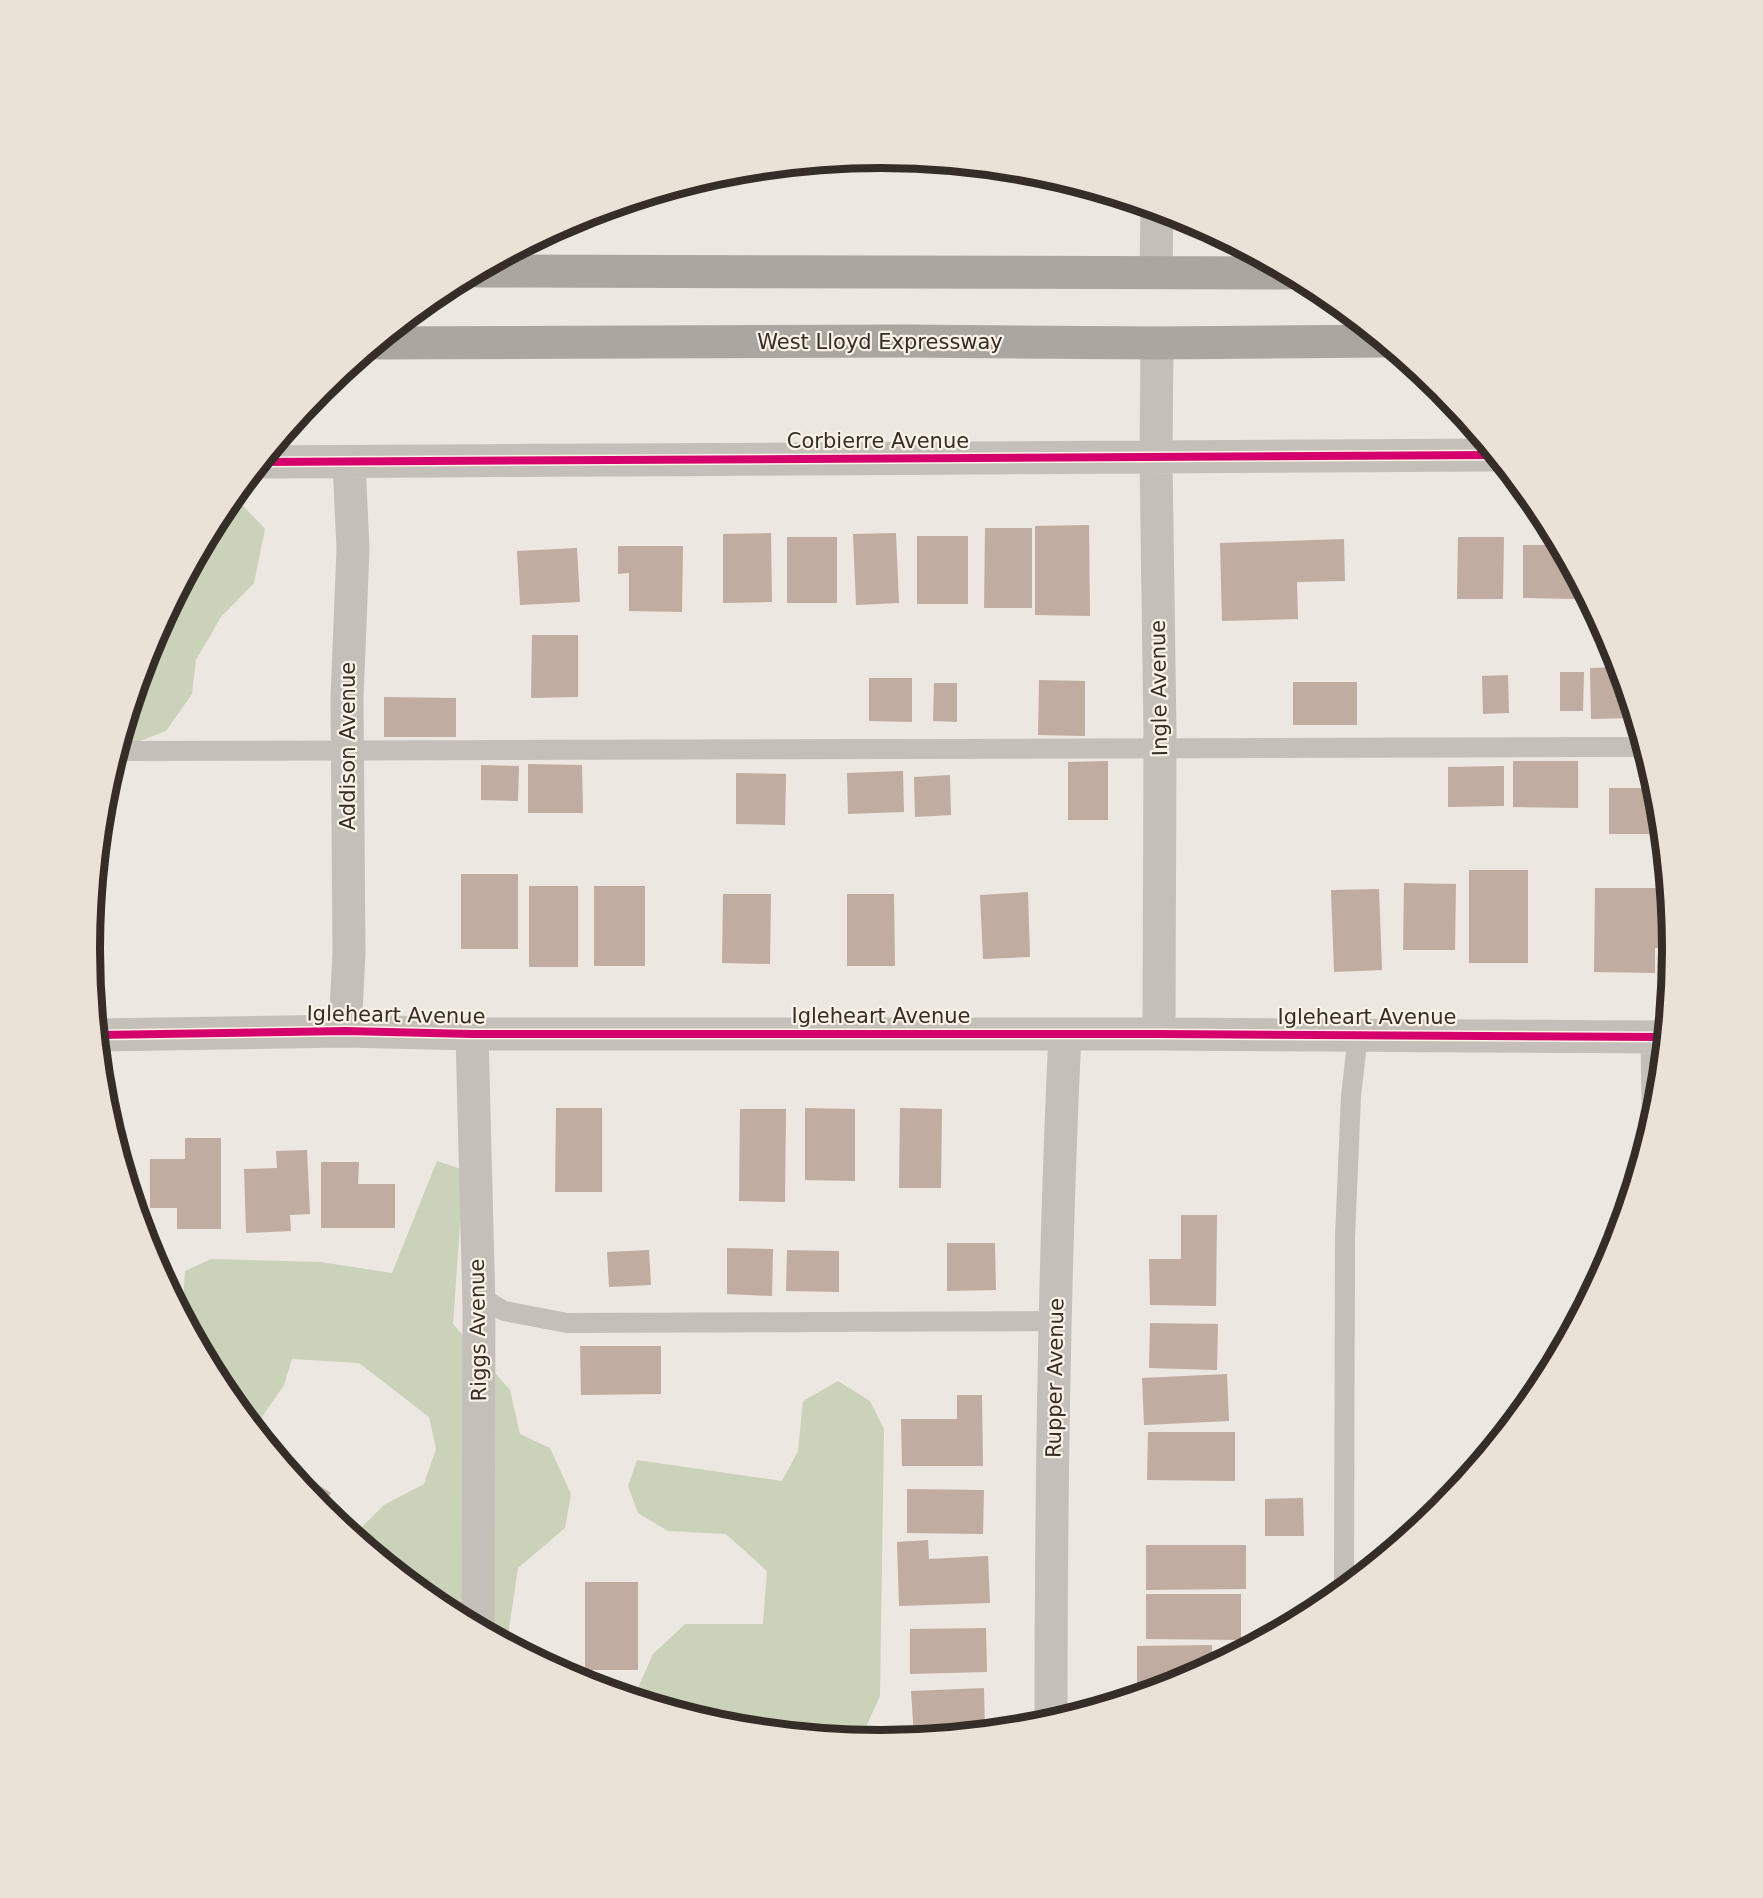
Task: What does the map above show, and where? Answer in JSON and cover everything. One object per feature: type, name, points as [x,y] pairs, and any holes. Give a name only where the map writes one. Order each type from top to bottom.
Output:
[{"type":"highway","points":[[495,271],[1272,273]]},
{"type":"highway","name":"West Lloyd Expressway","points":[[390,343],[1371,341]]},
{"type":"street","points":[[1156,272],[1157,218]]},
{"type":"street","name":"Ingle Avenue","points":[[1157,343],[1156,458],[1160,749],[1159,1034]]},
{"type":"street","name":"Corbierre Avenue","points":[[272,462],[1485,454]]},
{"type":"street","name":"Addison Avenue","points":[[345,1031],[349,953],[347,698],[353,549],[350,462]]},
{"type":"street","name":"Igleheart Avenue","points":[[105,1035],[345,1031],[472,1034],[1657,1037]]},
{"type":"street","name":"Riggs Avenue","points":[[472,1034],[478,1296],[478,1617]]},
{"type":"street","name":"Rupper Avenue","points":[[1051,1711],[1051,1549],[1065,1035]]},
{"type":"lane","points":[[126,751],[1636,747]]},
{"type":"lane","points":[[1344,1578],[1346,1237],[1351,1096],[1358,1035]]},
{"type":"lane","points":[[478,1296],[504,1311],[567,1323],[1056,1322]]},
{"type":"green space","points":[[241,503],[265,529],[254,583],[221,617],[196,660],[192,694],[166,731],[127,746],[160,650],[181,604],[205,558]]},
{"type":"green space","points":[[437,1161],[464,1170],[453,1324],[510,1390],[520,1434],[550,1448],[571,1494],[565,1528],[518,1568],[508,1634],[448,1598],[406,1569],[360,1529],[384,1505],[424,1484],[436,1449],[429,1417],[359,1363],[292,1359],[284,1385],[259,1421],[232,1383],[183,1298],[185,1271],[211,1259],[320,1262],[392,1273]]},
{"type":"green space","points":[[838,1381],[870,1401],[884,1429],[880,1696],[866,1727],[859,1729],[830,1728],[729,1715],[637,1691],[653,1654],[685,1624],[763,1624],[767,1571],[726,1534],[668,1531],[638,1513],[628,1486],[637,1460],[782,1481],[798,1451],[803,1401]]},
{"type":"building","points":[[1089,525],[1090,616],[1035,615],[1035,526]]},
{"type":"building","points":[[985,528],[1032,528],[1032,608],[984,608]]},
{"type":"building","points":[[771,533],[772,602],[723,603],[723,534]]},
{"type":"building","points":[[896,533],[899,603],[856,605],[853,534]]},
{"type":"building","points":[[917,536],[968,536],[968,604],[917,604]]},
{"type":"building","points":[[787,537],[837,537],[837,603],[787,603]]},
{"type":"building","points":[[1458,537],[1504,537],[1503,599],[1457,599]]},
{"type":"building","points":[[1344,539],[1345,581],[1297,582],[1298,619],[1222,621],[1220,543]]},
{"type":"building","points":[[1523,545],[1550,545],[1576,592],[1576,599],[1523,598]]},
{"type":"building","points":[[618,546],[683,546],[682,612],[629,611],[629,573],[618,574]]},
{"type":"building","points":[[577,548],[580,602],[520,605],[517,551]]},
{"type":"building","points":[[532,635],[578,635],[578,697],[531,698]]},
{"type":"building","points":[[1609,667],[1627,718],[1591,719],[1590,668]]},
{"type":"building","points":[[1560,672],[1584,672],[1583,711],[1560,711]]},
{"type":"building","points":[[1508,675],[1509,713],[1483,714],[1482,676]]},
{"type":"building","points":[[869,678],[912,678],[912,722],[869,721]]},
{"type":"building","points":[[1039,680],[1085,681],[1085,736],[1038,735]]},
{"type":"building","points":[[1293,682],[1357,682],[1357,725],[1293,725]]},
{"type":"building","points":[[934,683],[957,683],[957,722],[933,721]]},
{"type":"building","points":[[384,697],[456,698],[456,737],[384,737]]},
{"type":"building","points":[[1108,761],[1108,820],[1068,820],[1068,762]]},
{"type":"building","points":[[1513,761],[1578,761],[1578,808],[1513,807]]},
{"type":"building","points":[[528,764],[582,765],[583,813],[528,813]]},
{"type":"building","points":[[481,765],[519,766],[518,801],[481,800]]},
{"type":"building","points":[[1504,766],[1504,806],[1448,807],[1448,767]]},
{"type":"building","points":[[903,771],[904,812],[848,814],[847,773]]},
{"type":"building","points":[[736,773],[786,774],[785,825],[736,824]]},
{"type":"building","points":[[950,775],[951,815],[915,817],[914,777]]},
{"type":"building","points":[[1609,788],[1645,788],[1654,834],[1609,834]]},
{"type":"building","points":[[1469,870],[1528,870],[1528,963],[1469,963]]},
{"type":"building","points":[[461,874],[518,874],[518,949],[461,949]]},
{"type":"building","points":[[1404,883],[1456,884],[1455,950],[1403,950]]},
{"type":"building","points":[[529,886],[578,886],[578,967],[529,967]]},
{"type":"building","points":[[594,886],[645,886],[645,966],[594,966]]},
{"type":"building","points":[[1595,888],[1658,888],[1657,913],[1661,913],[1662,948],[1655,948],[1655,973],[1594,972]]},
{"type":"building","points":[[1379,889],[1382,970],[1334,972],[1331,890]]},
{"type":"building","points":[[1028,892],[1030,957],[983,959],[980,895]]},
{"type":"building","points":[[723,894],[771,894],[770,964],[722,963]]},
{"type":"building","points":[[847,894],[894,894],[895,966],[847,966]]},
{"type":"building","points":[[556,1108],[602,1108],[602,1192],[555,1192]]},
{"type":"building","points":[[805,1108],[855,1109],[855,1181],[805,1180]]},
{"type":"building","points":[[900,1108],[942,1109],[941,1188],[899,1188]]},
{"type":"building","points":[[740,1109],[786,1109],[785,1202],[739,1201]]},
{"type":"building","points":[[185,1138],[221,1138],[221,1229],[177,1229],[177,1208],[150,1208],[150,1159],[185,1159]]},
{"type":"building","points":[[307,1150],[310,1214],[290,1215],[291,1231],[246,1233],[244,1169],[277,1168],[276,1151]]},
{"type":"building","points":[[321,1162],[359,1162],[358,1184],[395,1184],[395,1228],[321,1228]]},
{"type":"building","points":[[1181,1215],[1217,1215],[1216,1306],[1150,1305],[1149,1259],[1181,1259]]},
{"type":"building","points":[[947,1243],[995,1243],[996,1290],[947,1291]]},
{"type":"building","points":[[727,1248],[773,1249],[772,1296],[727,1294]]},
{"type":"building","points":[[649,1250],[651,1285],[609,1287],[607,1252]]},
{"type":"building","points":[[787,1250],[839,1251],[839,1292],[786,1291]]},
{"type":"building","points":[[1150,1323],[1218,1324],[1217,1370],[1149,1368]]},
{"type":"building","points":[[580,1346],[661,1346],[661,1394],[581,1395]]},
{"type":"building","points":[[1227,1374],[1229,1421],[1144,1425],[1142,1378]]},
{"type":"building","points":[[957,1395],[982,1395],[983,1466],[902,1466],[901,1419],[957,1419]]},
{"type":"building","points":[[1148,1432],[1235,1432],[1235,1481],[1147,1480]]},
{"type":"building","points":[[306,1477],[331,1493],[327,1499]]},
{"type":"building","points":[[907,1489],[984,1490],[983,1534],[907,1533]]},
{"type":"building","points":[[1303,1498],[1304,1536],[1265,1536],[1265,1499]]},
{"type":"building","points":[[928,1540],[929,1559],[988,1556],[990,1603],[899,1606],[897,1542]]},
{"type":"building","points":[[1146,1545],[1246,1545],[1246,1589],[1146,1590]]},
{"type":"building","points":[[585,1582],[638,1582],[638,1670],[585,1670]]},
{"type":"building","points":[[1146,1594],[1241,1594],[1241,1640],[1146,1639]]},
{"type":"building","points":[[986,1628],[987,1672],[910,1674],[910,1629]]},
{"type":"building","points":[[1212,1645],[1212,1656],[1137,1687],[1137,1646]]},
{"type":"building","points":[[984,1688],[985,1723],[913,1729],[911,1691]]},
{"type":"cycle path","points":[[272,462],[1486,455]]},
{"type":"cycle path","points":[[105,1035],[345,1031],[472,1034],[1657,1037]]}]
